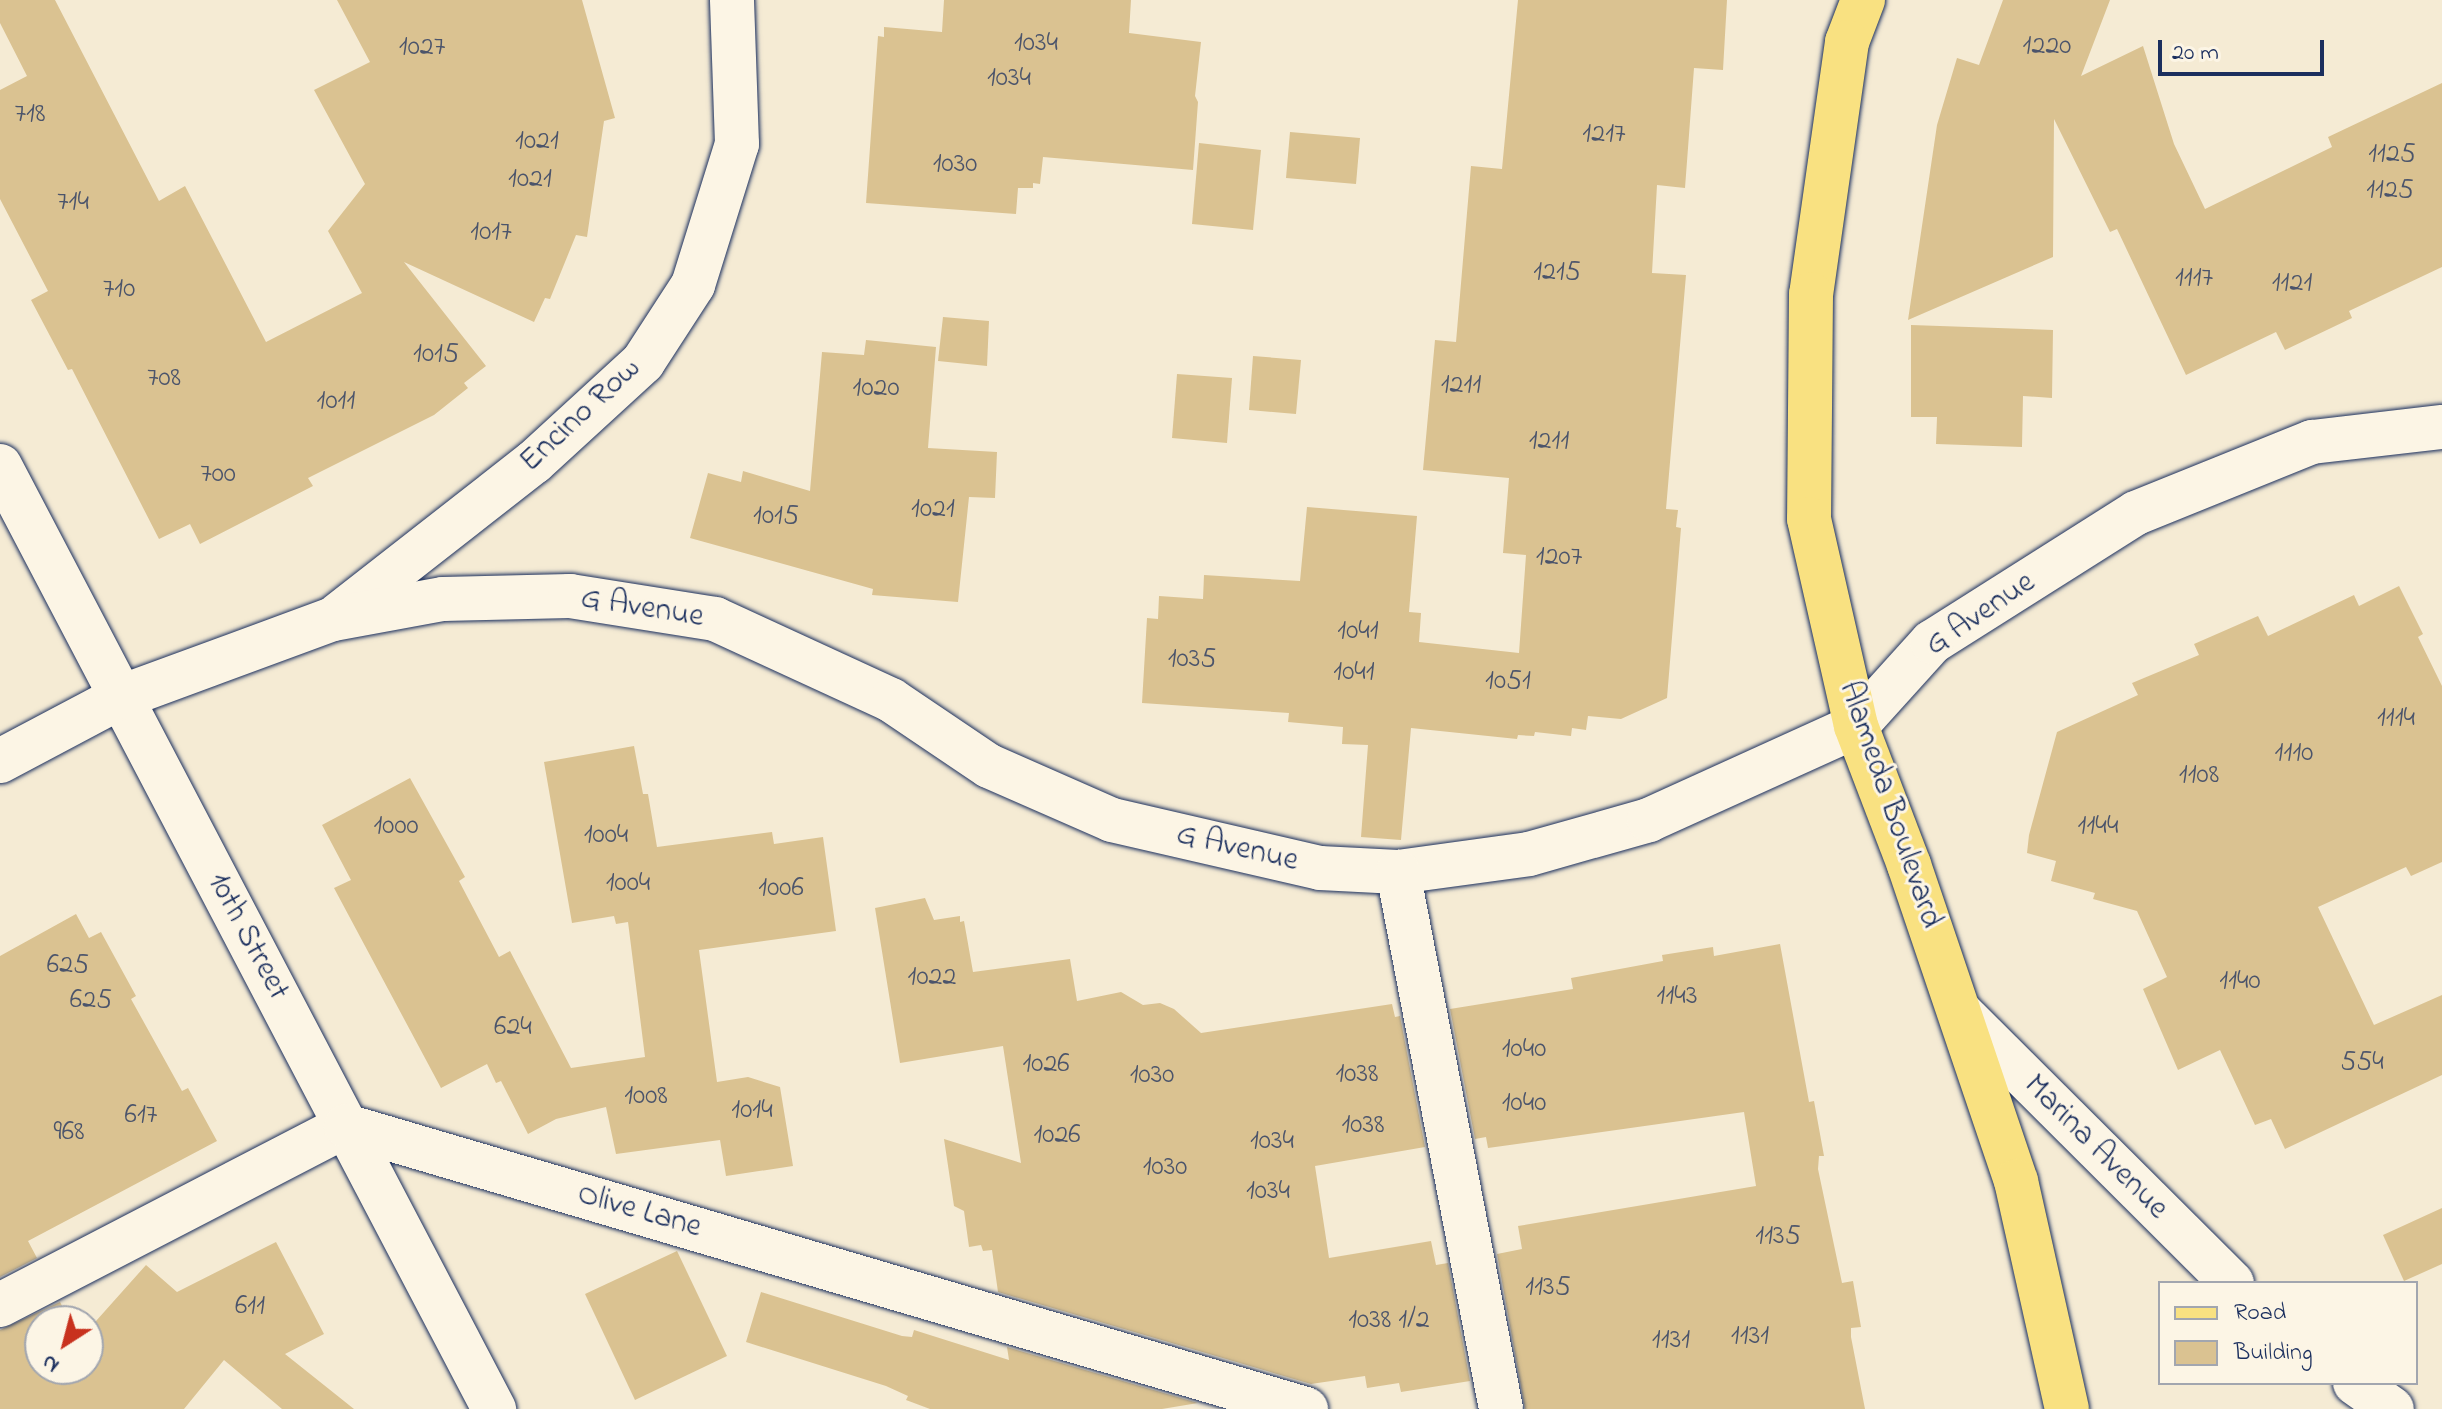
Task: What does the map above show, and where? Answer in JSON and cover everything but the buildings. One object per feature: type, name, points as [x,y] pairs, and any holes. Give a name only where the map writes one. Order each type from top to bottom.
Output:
[{"type":"main road","name":"Alameda Boulevard","points":[[1863,0],[1847,42],[1810,309],[1809,519],[1856,726],[1909,865],[2016,1181],[2067,1409]]},
{"type":"street","name":"Encino Row","points":[[333,619],[534,462],[643,362],[693,285],[737,144],[732,0]]},
{"type":"street","name":"G Avenue","points":[[0,761],[121,697],[333,619],[443,599],[570,596],[715,619],[891,700],[989,766],[1112,820],[1320,868],[1398,872],[1529,854],[1649,820],[1856,726],[1932,642],[2136,513],[2312,442],[2442,427]]},
{"type":"street","name":"10th Street","points":[[0,466],[494,1409]]},
{"type":"street","points":[[1398,872],[1501,1409]]},
{"type":"street","name":"Marina Avenue","points":[[1960,1012],[2230,1281]]},
{"type":"street","points":[[0,1305],[346,1126]]},
{"type":"street","name":"Olive Lane","points":[[346,1126],[1306,1409]]},
{"type":"street","points":[[2358,1385],[2392,1409]]}]
